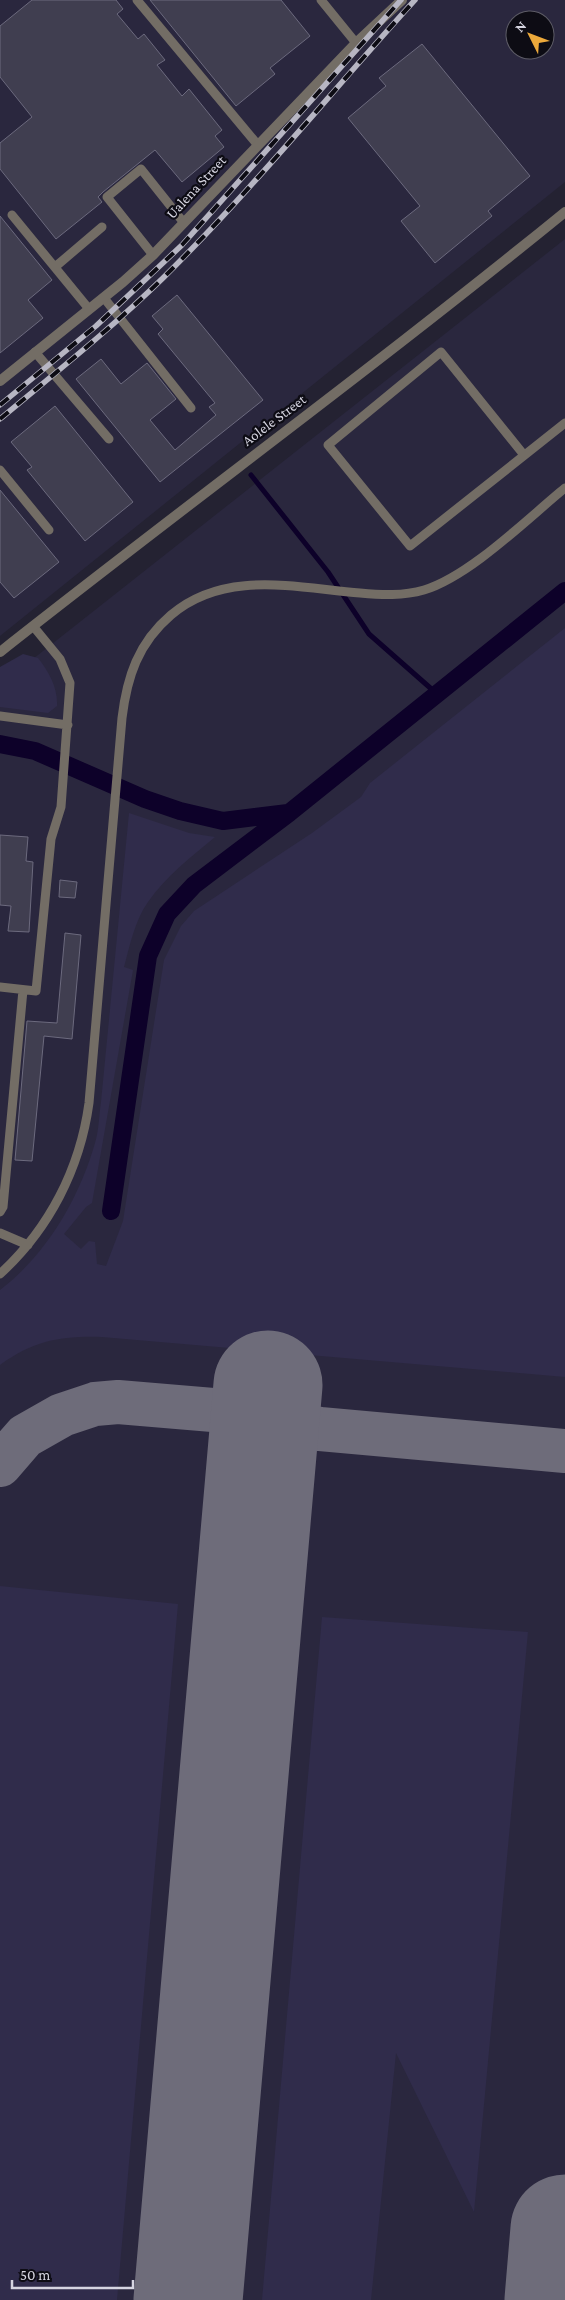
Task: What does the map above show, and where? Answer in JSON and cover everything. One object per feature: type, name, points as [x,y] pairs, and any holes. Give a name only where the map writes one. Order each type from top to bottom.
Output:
[{"type":"street","name":"Ualena Street","points":[[0,381],[104,298],[153,255],[356,43],[402,0]]},
{"type":"street","name":"Aolele Street","points":[[0,652],[158,527],[365,371],[565,212]]},
{"type":"lane","points":[[137,0],[258,144]]},
{"type":"lane","points":[[321,0],[356,43]]},
{"type":"lane","points":[[153,255],[107,197],[141,169],[184,222]]},
{"type":"lane","points":[[12,215],[89,309]]},
{"type":"lane","points":[[55,267],[102,227]]},
{"type":"lane","points":[[104,298],[191,408]]},
{"type":"lane","points":[[35,352],[109,439]]},
{"type":"lane","points":[[524,455],[441,352],[328,445],[410,546],[565,423]]},
{"type":"lane","points":[[0,470],[49,530]]},
{"type":"lane","points":[[0,1274],[28,1244],[69,1179],[85,1129],[125,696],[135,661],[153,633],[177,610],[206,594],[237,586],[270,584],[375,594],[410,593],[424,590],[452,578],[466,569],[565,488]]},
{"type":"lane","points":[[0,987],[36,991],[51,839],[61,807],[70,683],[60,659],[33,626]]},
{"type":"lane","points":[[0,716],[68,725]]},
{"type":"lane","points":[[0,1212],[3,1207],[23,990]]},
{"type":"lane","points":[[0,1233],[28,1244]]},
{"type":"shaded area","points":[[0,0],[565,0],[565,182],[0,636]]},
{"type":"shaded area","points":[[565,239],[565,2300],[0,2300],[0,685]]},
{"type":"shaded area","points":[[565,628],[565,1377],[102,1337],[74,1337],[49,1341],[25,1350],[0,1365],[0,1290],[32,1260],[59,1224],[80,1185],[96,1138],[129,813],[189,833],[215,837],[171,875],[143,909],[136,925],[124,967],[133,970],[92,1203],[86,1207],[64,1234],[81,1249],[89,1241],[95,1242],[97,1264],[106,1266],[123,1221],[164,960],[181,926],[194,911],[312,833],[361,797],[370,783]]},
{"type":"shaded area","points":[[23,654],[38,658],[52,680],[57,706],[48,713],[0,707],[0,667]]},
{"type":"shaded area","points":[[0,1586],[178,1604],[117,2300],[0,2300]]},
{"type":"shaded area","points":[[322,1617],[528,1632],[474,2212],[396,2053],[371,2300],[262,2300]]},
{"type":"building","points":[[32,0],[116,0],[123,9],[117,14],[138,39],[144,34],[165,60],[157,65],[182,96],[189,89],[222,130],[215,136],[224,147],[182,182],[155,150],[103,192],[98,197],[102,202],[56,239],[0,169],[0,143],[32,117],[0,77],[0,26]]},
{"type":"building","points":[[150,0],[281,0],[310,36],[270,68],[275,74],[236,106]]},
{"type":"building","points":[[422,44],[530,176],[488,211],[492,216],[435,263],[401,221],[420,206],[348,118],[386,86],[379,78]]},
{"type":"building","points":[[0,216],[52,280],[28,300],[43,318],[0,353]]},
{"type":"building","points":[[177,295],[263,400],[160,482],[76,379],[101,359],[121,384],[147,363],[176,399],[150,420],[175,450],[216,415],[209,407],[215,403],[158,334],[163,329],[152,316]]},
{"type":"building","points":[[55,406],[133,502],[85,541],[27,470],[32,467],[11,442]]},
{"type":"building","points":[[0,490],[59,562],[14,598],[0,582]]},
{"type":"building","points":[[0,835],[28,837],[26,861],[33,862],[29,932],[8,931],[11,906],[0,905]]},
{"type":"building","points":[[60,880],[77,882],[75,898],[59,897]]},
{"type":"building","points":[[65,933],[81,935],[72,1039],[44,1036],[32,1161],[15,1160],[27,1021],[57,1023]]},
{"type":"waterway","points":[[251,475],[328,572],[369,634],[436,693]]},
{"type":"waterway","points":[[111,1211],[148,956],[167,914],[194,885],[289,813],[565,591]]},
{"type":"waterway","points":[[0,744],[35,751],[145,799],[180,811],[223,821],[288,813]]},
{"type":"taxiway","points":[[0,1465],[25,1436],[62,1415],[95,1404],[118,1402],[213,1410],[320,1429],[565,1451]]},
{"type":"runway","points":[[188,2300],[268,1385]]},
{"type":"runway","points":[[559,2300],[565,2229]]},
{"type":"railway","points":[[0,405],[96,326],[182,245],[401,0]]},
{"type":"railway","points":[[0,419],[144,297],[196,245],[260,176],[415,0]]}]
